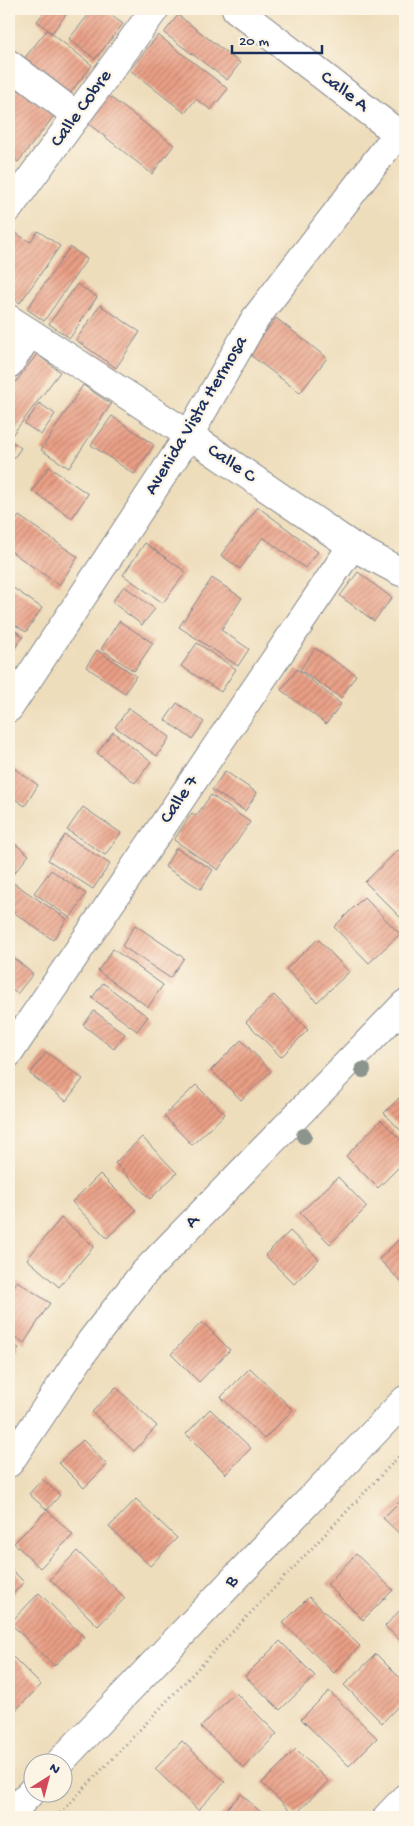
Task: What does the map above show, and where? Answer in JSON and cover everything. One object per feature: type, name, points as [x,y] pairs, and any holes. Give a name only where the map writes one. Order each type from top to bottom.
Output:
[{"type":"street","name":"Calle Cobre","points":[[9,208],[155,9]]},
{"type":"street","name":"Calle A","points":[[236,9],[402,136]]},
{"type":"street","points":[[9,64],[77,116]]},
{"type":"street","name":"Avenida Vista Hermosa","points":[[9,708],[189,435],[255,319],[402,136]]},
{"type":"street","points":[[9,364],[19,326]]},
{"type":"street","name":"Calle C","points":[[19,326],[189,435],[352,546],[401,572],[405,572]]},
{"type":"street","name":"Calle 7","points":[[9,1053],[352,546]]},
{"type":"street","name":"A","points":[[9,1463],[91,1341],[142,1275],[405,1004]]},
{"type":"street","name":"B","points":[[68,1754],[405,1400]]},
{"type":"street","points":[[387,1817],[405,1798]]},
{"type":"path","points":[[57,1817],[405,1450]]},
{"type":"building","points":[[47,9],[70,9],[52,33],[37,21]]},
{"type":"building","points":[[93,9],[103,9],[123,24],[95,59],[69,39]]},
{"type":"building","points":[[178,15],[240,63],[227,80],[164,33]]},
{"type":"building","points":[[47,30],[92,65],[65,100],[19,65]]},
{"type":"building","points":[[158,35],[228,89],[211,110],[196,99],[185,113],[130,70]]},
{"type":"building","points":[[14,84],[54,116],[18,162],[9,155],[9,90]]},
{"type":"building","points":[[106,94],[174,145],[152,174],[85,121]]},
{"type":"building","points":[[9,229],[30,242],[38,231],[60,246],[20,303],[9,295]]},
{"type":"building","points":[[70,247],[87,259],[44,321],[27,309]]},
{"type":"building","points":[[77,284],[97,297],[70,338],[49,324]]},
{"type":"building","points":[[100,305],[140,332],[116,368],[76,340]]},
{"type":"building","points":[[276,318],[327,358],[300,393],[249,354]]},
{"type":"building","points":[[37,354],[60,372],[9,439],[9,391]]},
{"type":"building","points":[[83,385],[111,404],[69,468],[41,450]]},
{"type":"building","points":[[39,403],[55,414],[41,435],[25,424]]},
{"type":"building","points":[[112,416],[154,445],[134,474],[91,445]]},
{"type":"building","points":[[9,439],[21,448],[9,465]]},
{"type":"building","points":[[49,467],[88,494],[72,518],[32,491]]},
{"type":"building","points":[[258,507],[318,552],[305,568],[263,537],[240,569],[221,555]]},
{"type":"building","points":[[19,516],[78,557],[59,585],[9,550],[9,531]]},
{"type":"building","points":[[145,543],[186,572],[163,603],[123,575]]},
{"type":"building","points":[[358,572],[392,598],[374,621],[340,596]]},
{"type":"building","points":[[212,578],[242,598],[221,630],[249,649],[238,666],[179,627]]},
{"type":"building","points":[[9,585],[42,608],[26,632],[9,621]]},
{"type":"building","points":[[124,586],[155,609],[142,625],[112,602]]},
{"type":"building","points":[[119,621],[153,643],[134,671],[101,649]]},
{"type":"building","points":[[9,626],[23,637],[9,656]]},
{"type":"building","points":[[197,643],[236,669],[221,692],[181,666]]},
{"type":"building","points":[[315,648],[356,675],[341,698],[300,670]]},
{"type":"building","points":[[97,650],[136,676],[125,693],[86,667]]},
{"type":"building","points":[[297,669],[341,704],[326,724],[281,690]]},
{"type":"building","points":[[177,703],[204,722],[192,739],[165,720]]},
{"type":"building","points":[[129,708],[170,737],[157,756],[115,727]]},
{"type":"building","points":[[113,732],[151,762],[135,783],[97,753]]},
{"type":"building","points":[[9,765],[38,785],[25,806],[9,795]]},
{"type":"building","points":[[225,771],[257,793],[245,811],[212,790]]},
{"type":"building","points":[[211,795],[250,822],[218,870],[174,840],[192,813],[196,816]]},
{"type":"building","points":[[83,807],[121,833],[105,855],[67,830]]},
{"type":"building","points":[[65,835],[110,864],[93,889],[48,860]]},
{"type":"building","points":[[9,839],[29,855],[11,877],[9,875]]},
{"type":"building","points":[[176,848],[213,870],[201,889],[165,867]]},
{"type":"building","points":[[398,850],[405,857],[405,914],[401,918],[365,882]]},
{"type":"building","points":[[51,870],[86,894],[70,918],[34,893]]},
{"type":"building","points":[[12,882],[67,919],[53,940],[9,909],[9,887]]},
{"type":"building","points":[[364,897],[400,934],[369,963],[334,927]]},
{"type":"building","points":[[135,925],[184,958],[170,978],[122,946]]},
{"type":"building","points":[[318,939],[349,972],[317,1002],[286,969]]},
{"type":"building","points":[[113,949],[163,985],[148,1007],[98,971]]},
{"type":"building","points":[[9,954],[33,974],[17,994],[9,987]]},
{"type":"building","points":[[103,983],[148,1017],[137,1031],[92,998]]},
{"type":"building","points":[[274,995],[308,1030],[281,1057],[246,1022]]},
{"type":"building","points":[[94,1011],[125,1034],[114,1049],[83,1025]]},
{"type":"building","points":[[241,1040],[271,1071],[241,1100],[211,1070]]},
{"type":"building","points":[[46,1052],[83,1079],[66,1101],[30,1074]]},
{"type":"building","points":[[196,1085],[225,1114],[192,1145],[164,1116]]},
{"type":"building","points":[[405,1092],[405,1135],[384,1113]]},
{"type":"building","points":[[381,1120],[405,1144],[405,1161],[378,1188],[346,1156]]},
{"type":"building","points":[[142,1137],[177,1173],[150,1199],[115,1163]]},
{"type":"building","points":[[100,1174],[136,1210],[107,1238],[72,1202]]},
{"type":"building","points":[[338,1177],[367,1207],[330,1244],[300,1213]]},
{"type":"building","points":[[61,1218],[94,1246],[59,1287],[27,1259]]},
{"type":"building","points":[[290,1231],[319,1259],[294,1284],[265,1255]]},
{"type":"building","points":[[405,1233],[405,1286],[379,1259]]},
{"type":"building","points":[[17,1281],[50,1303],[24,1343],[9,1332],[9,1294]]},
{"type":"building","points":[[202,1322],[230,1350],[199,1382],[171,1354]]},
{"type":"building","points":[[9,1342],[19,1348],[9,1364]]},
{"type":"building","points":[[250,1368],[293,1410],[264,1439],[221,1397]]},
{"type":"building","points":[[116,1387],[157,1426],[134,1451],[92,1412]]},
{"type":"building","points":[[210,1409],[251,1448],[226,1474],[186,1434]]},
{"type":"building","points":[[83,1440],[107,1465],[84,1488],[59,1463]]},
{"type":"building","points":[[42,1479],[60,1495],[47,1510],[29,1494]]},
{"type":"building","points":[[405,1496],[405,1539],[383,1518]]},
{"type":"building","points":[[136,1499],[177,1538],[150,1566],[109,1527]]},
{"type":"building","points":[[47,1510],[73,1535],[40,1568],[14,1543]]},
{"type":"building","points":[[77,1551],[125,1598],[98,1626],[50,1579]]},
{"type":"building","points":[[356,1554],[393,1590],[363,1620],[327,1584]]},
{"type":"building","points":[[9,1567],[24,1582],[9,1598]]},
{"type":"building","points":[[39,1593],[84,1637],[54,1666],[10,1623]]},
{"type":"building","points":[[309,1597],[360,1646],[334,1673],[283,1623]]},
{"type":"building","points":[[405,1605],[405,1645],[385,1626]]},
{"type":"building","points":[[280,1641],[315,1676],[280,1710],[245,1676]]},
{"type":"building","points":[[9,1653],[41,1685],[15,1711],[9,1705]]},
{"type":"building","points":[[376,1654],[405,1683],[405,1699],[382,1723],[344,1685]]},
{"type":"building","points":[[329,1691],[377,1738],[349,1766],[301,1719]]},
{"type":"building","points":[[235,1692],[277,1734],[244,1768],[201,1727]]},
{"type":"building","points":[[182,1741],[225,1782],[198,1810],[155,1769]]},
{"type":"building","points":[[296,1749],[328,1781],[295,1815],[262,1783]]},
{"type":"building","points":[[241,1794],[266,1817],[218,1817]]}]
